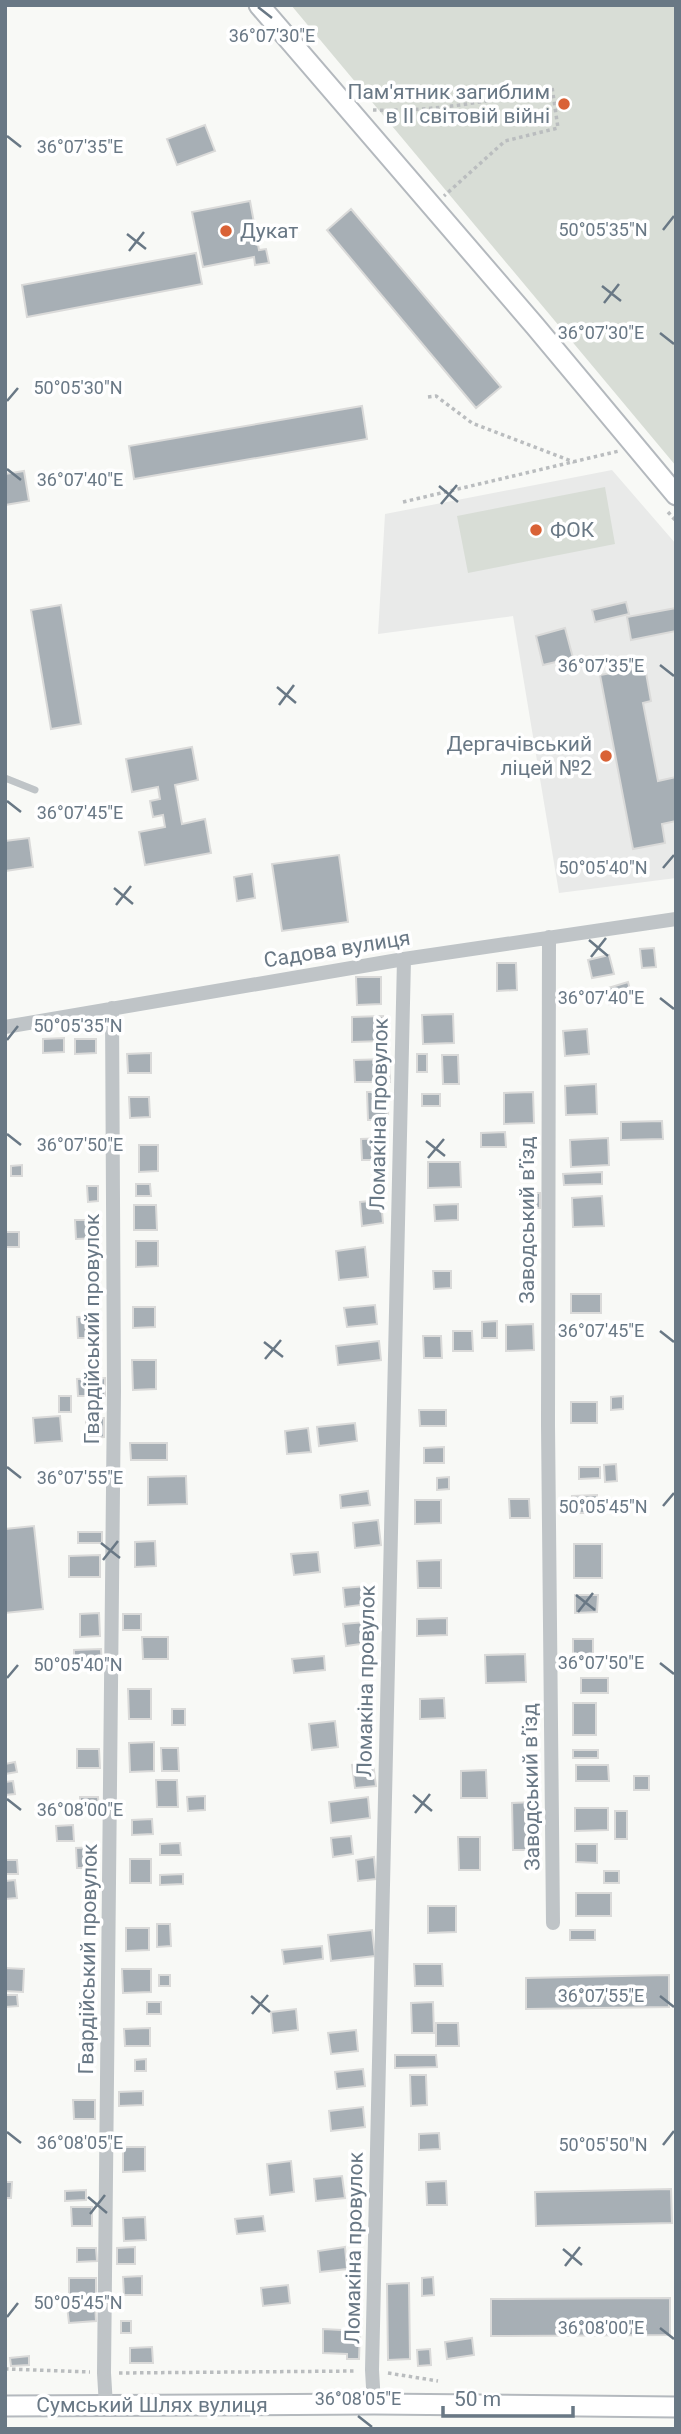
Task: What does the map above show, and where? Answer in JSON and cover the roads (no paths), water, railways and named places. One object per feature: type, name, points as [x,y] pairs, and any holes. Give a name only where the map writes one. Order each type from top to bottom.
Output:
[{"type":"main road","points":[[259,5],[676,495]]},
{"type":"main road","name":"Сумський Шлях вулиця","points":[[5,2406],[374,2404],[676,2407]]},
{"type":"street","name":"Садова вулиця","points":[[5,1027],[404,959],[676,919]]},
{"type":"street","name":"Заводський в’їзд","points":[[549,937],[548,1425],[553,1923]]},
{"type":"street","name":"Ломакіна провулок","points":[[374,2404],[372,2370],[404,959]]},
{"type":"street","name":"Гвардійський провулок","points":[[106,2406],[104,2373],[114,1405],[112,1008]]},
{"type":"lane","points":[[5,778],[35,790]]},
{"type":"place","name":"Пам'ятник загиблим в II світовій війні","points":[[564,104]]},
{"type":"place","name":"Дукат","points":[[226,231]]},
{"type":"place","name":"ФОК","points":[[536,530]]},
{"type":"place","name":"Дергачівський ліцей №2","points":[[606,756]]}]
